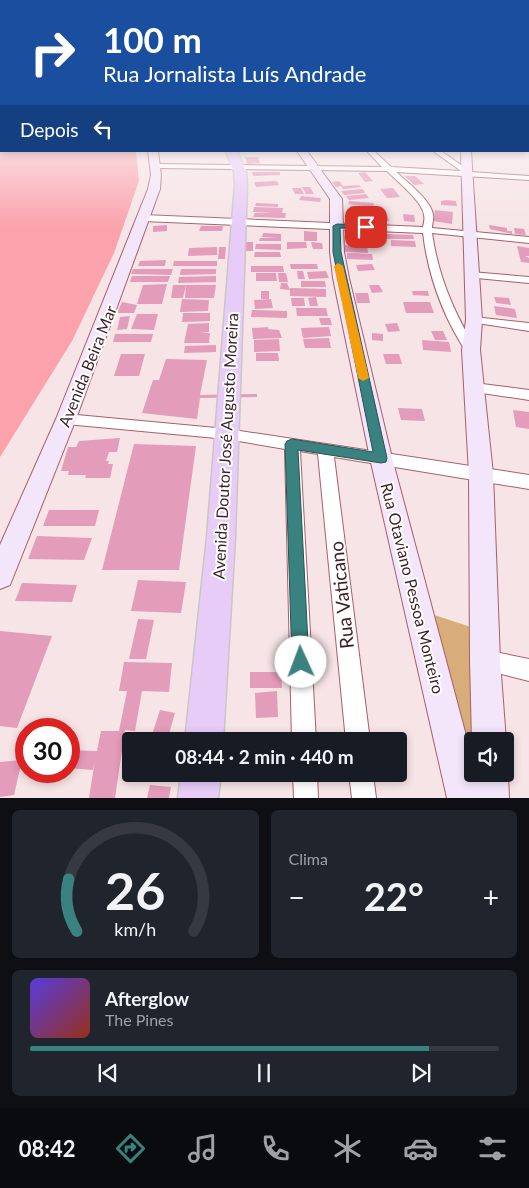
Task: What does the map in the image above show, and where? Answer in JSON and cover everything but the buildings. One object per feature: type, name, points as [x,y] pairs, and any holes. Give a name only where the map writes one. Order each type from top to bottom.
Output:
[{"type":"main road","name":"Avenida Doutor José Augusto Moreira","points":[[205,732],[220,546],[240,184],[238,167],[232,153]]},
{"type":"main road","name":"Rua Otaviano Pessoa Monteiro","points":[[304,153],[336,199],[338,264],[381,458],[465,798]]},
{"type":"main road","points":[[466,153],[474,320],[471,350],[481,474],[488,732]]},
{"type":"main road","name":"Avenida Beira Mar","points":[[0,576],[66,418],[155,186],[154,159]]},
{"type":"main road","points":[[198,798],[200,782]]},
{"type":"main road","points":[[490,782],[491,798]]},
{"type":"street","points":[[372,153],[390,169],[427,209],[430,254],[436,276],[454,323],[471,350]]},
{"type":"street","points":[[439,153],[467,172]]},
{"type":"street","points":[[154,159],[238,167],[390,169],[467,172],[529,178]]},
{"type":"street","points":[[143,218],[427,230],[529,240]]},
{"type":"street","points":[[471,275],[529,280]]},
{"type":"street","points":[[474,320],[529,327]]},
{"type":"street","points":[[474,388],[529,395]]},
{"type":"street","points":[[66,418],[227,434],[529,482]]},
{"type":"street","points":[[292,444],[304,732]]},
{"type":"street","name":"Rua Vaticano","points":[[325,449],[357,732]]},
{"type":"street","points":[[485,661],[529,670]]},
{"type":"street","points":[[305,782],[306,798]]},
{"type":"street","points":[[362,782],[364,798]]},
{"type":"shaded area","points":[[0,153],[136,153],[139,181],[114,253],[72,341],[0,457]]},
{"type":"shaded area","points":[[419,610],[483,631],[487,732],[464,732],[464,758]]},
{"type":"shaded area","points":[[471,782],[488,782],[489,798],[476,798]]},
{"type":"slow traffic","points":[[338,266],[363,378]]},
{"type":"route","points":[[301,662],[292,444],[381,458],[338,264],[337,252],[337,226],[366,227]]}]
